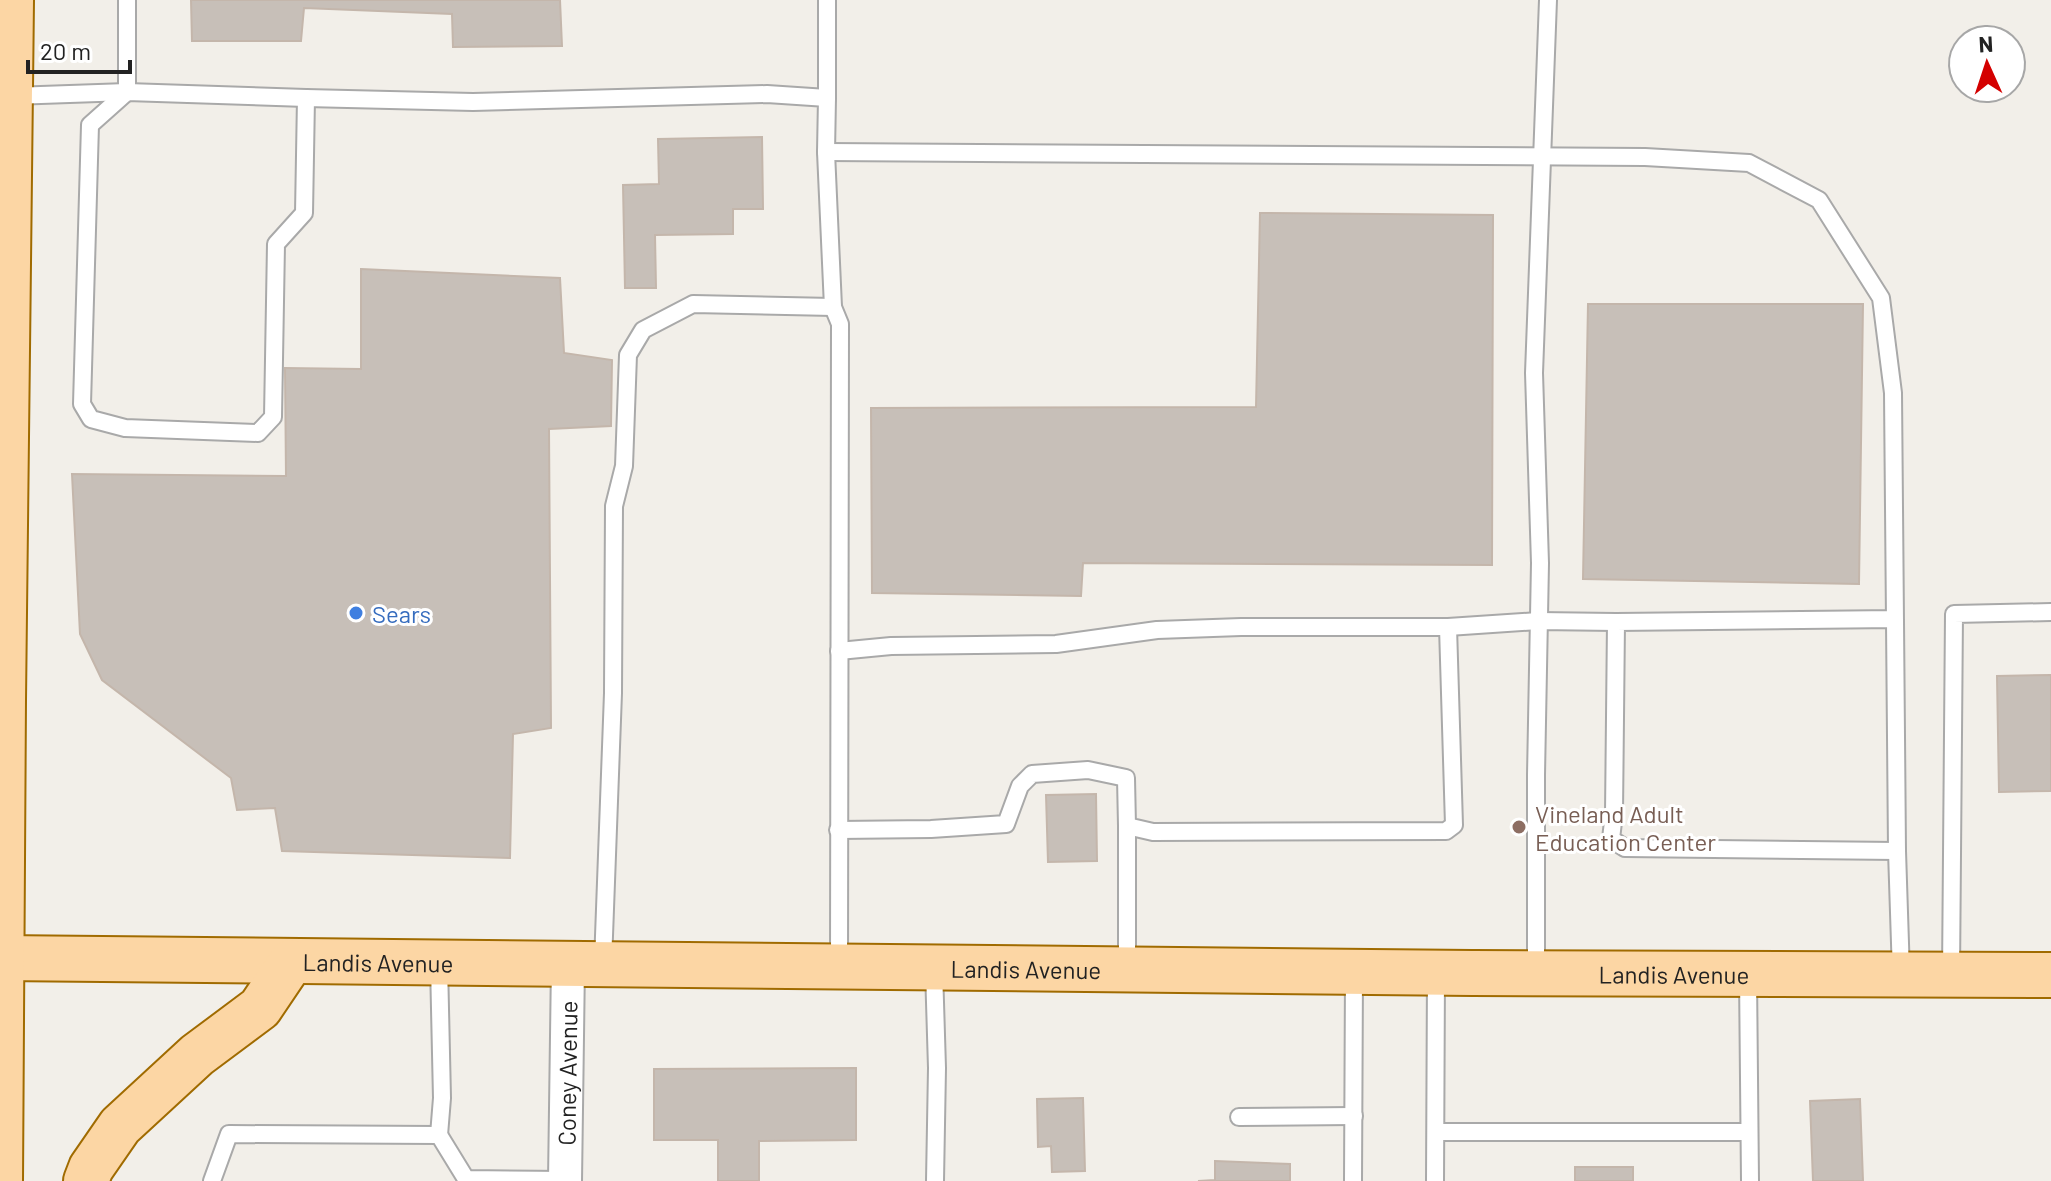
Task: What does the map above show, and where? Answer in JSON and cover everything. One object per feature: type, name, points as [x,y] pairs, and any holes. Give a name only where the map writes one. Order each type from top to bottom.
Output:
[{"type":"main road","points":[[0,1181],[5,172],[11,0]]},
{"type":"main road","name":"Landis Avenue","points":[[1,958],[1436,973],[2051,975]]},
{"type":"main road","points":[[86,1181],[91,1168],[120,1126],[197,1055],[260,1008],[291,962]]},
{"type":"street","name":"Coney Avenue","points":[[565,1180],[585,964]]},
{"type":"lane","points":[[127,0],[127,92],[90,125],[82,404],[91,419],[125,428],[258,433],[273,417],[276,244],[304,213],[306,98]]},
{"type":"lane","points":[[827,0],[826,152],[833,307],[840,324],[839,966]]},
{"type":"lane","points":[[1536,973],[1540,563],[1534,373],[1548,0]]},
{"type":"lane","points":[[10,96],[127,92],[473,102],[767,94],[827,98]]},
{"type":"lane","points":[[826,152],[1645,157],[1749,163],[1819,200],[1881,298],[1893,393],[1901,974]]},
{"type":"lane","points":[[585,964],[613,693],[614,506],[624,466],[628,355],[643,330],[693,304],[833,307]]},
{"type":"lane","points":[[1951,975],[1954,614],[2051,612]]},
{"type":"lane","points":[[839,651],[891,646],[1056,644],[1185,629],[1448,627],[1538,621],[1895,619]]},
{"type":"lane","points":[[1616,622],[1614,813],[1611,839],[1625,848],[1897,851]]},
{"type":"lane","points":[[1127,826],[1153,832],[1446,831],[1454,825],[1448,627]]},
{"type":"lane","points":[[838,830],[1006,824],[1020,786],[1032,774],[1088,770],[1126,778],[1127,969]]},
{"type":"lane","points":[[439,963],[442,1098],[439,1135],[466,1180],[565,1180]]},
{"type":"lane","points":[[934,967],[937,1068],[935,1181]]},
{"type":"lane","points":[[1353,1181],[1354,972]]},
{"type":"lane","points":[[1435,1181],[1436,973]]},
{"type":"lane","points":[[1748,974],[1750,1181]]},
{"type":"lane","points":[[1239,1117],[1354,1116]]},
{"type":"lane","points":[[1436,1132],[1749,1132]]},
{"type":"lane","points":[[212,1181],[229,1134],[439,1135]]},
{"type":"building","points":[[191,0],[560,0],[562,46],[453,47],[452,14],[304,8],[301,41],[192,41]]},
{"type":"building","points":[[762,137],[763,209],[733,209],[733,234],[655,235],[656,288],[625,288],[623,185],[659,184],[658,139]]},
{"type":"building","points":[[1260,213],[1493,215],[1492,565],[1083,563],[1081,596],[872,593],[871,408],[1256,407]]},
{"type":"building","points":[[361,269],[560,278],[564,353],[612,360],[611,426],[549,429],[551,728],[513,734],[510,858],[282,851],[275,808],[237,810],[231,778],[102,680],[80,634],[72,474],[286,476],[285,368],[361,369]]},
{"type":"building","points":[[1588,304],[1863,304],[1859,584],[1583,579]]},
{"type":"building","points":[[2051,675],[2051,791],[1999,792],[1997,676]]},
{"type":"building","points":[[1096,794],[1097,861],[1048,862],[1046,795]]},
{"type":"building","points":[[856,1068],[856,1140],[759,1141],[759,1181],[718,1181],[718,1140],[654,1140],[654,1069]]},
{"type":"building","points":[[1083,1098],[1085,1171],[1052,1172],[1051,1146],[1038,1147],[1037,1099]]},
{"type":"building","points":[[1860,1099],[1863,1181],[1813,1181],[1810,1101]]},
{"type":"building","points":[[1215,1161],[1290,1164],[1290,1181],[1198,1181],[1215,1180]]},
{"type":"building","points":[[1575,1167],[1633,1167],[1633,1181],[1575,1181]]},
{"type":"place","name":"Sears","points":[[356,613]]},
{"type":"place","name":"Vineland Adult Education Center","points":[[1519,827]]}]
